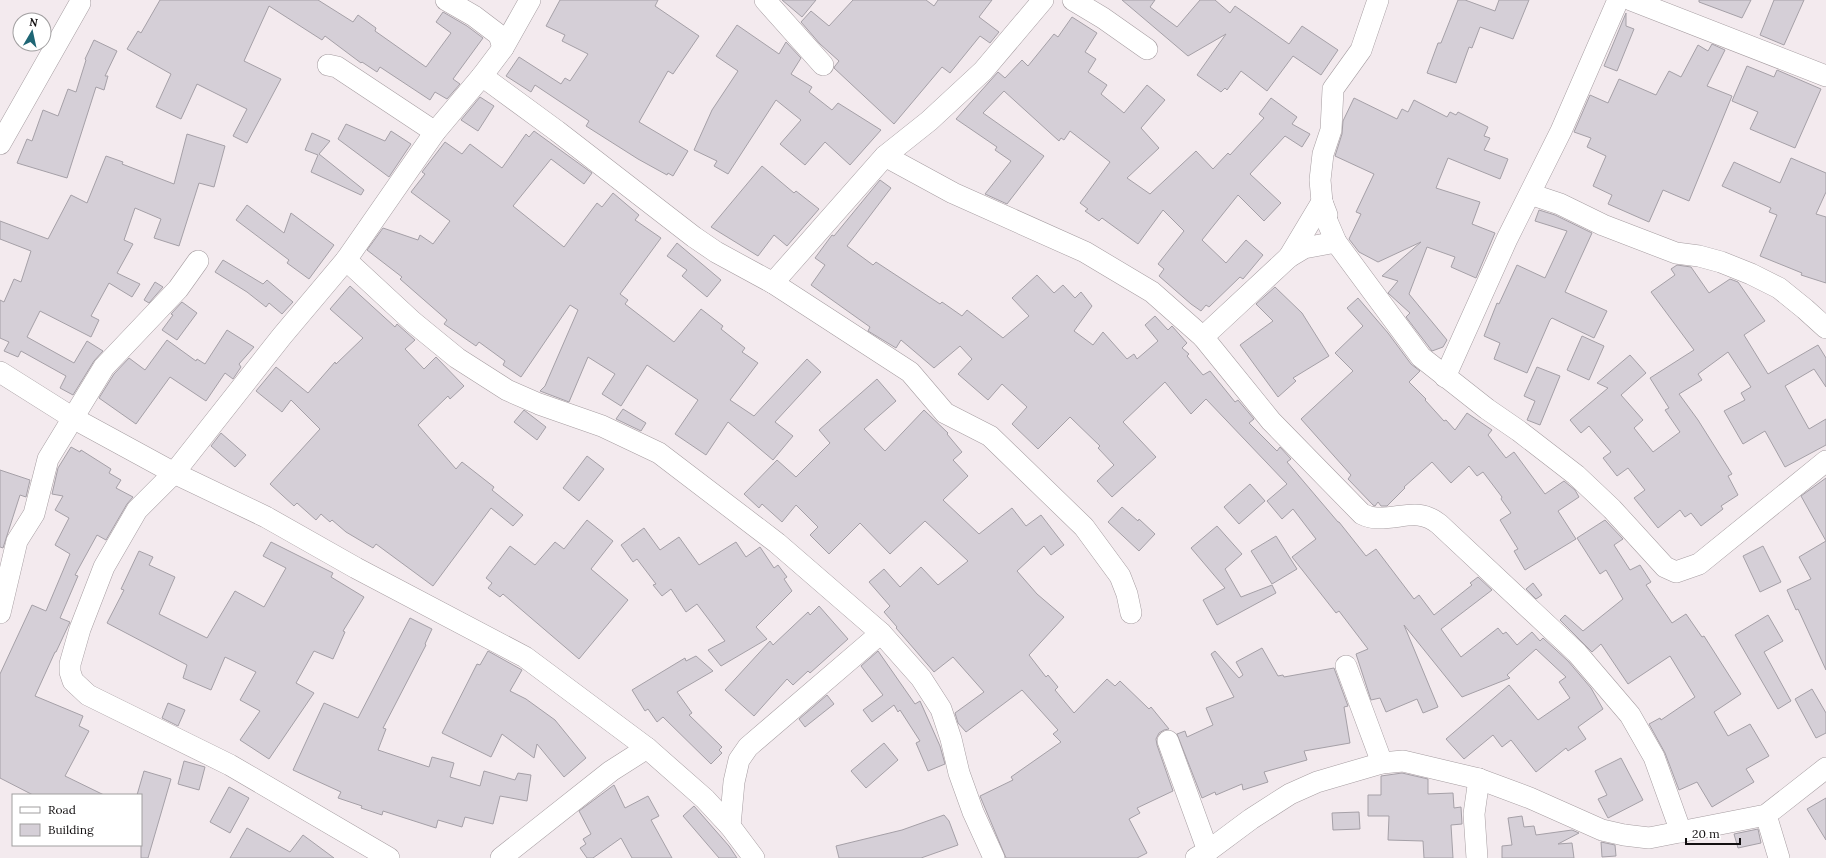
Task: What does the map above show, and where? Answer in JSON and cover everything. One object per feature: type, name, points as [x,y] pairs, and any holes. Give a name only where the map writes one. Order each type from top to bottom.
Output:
[{"type":"street","points":[[446,0],[474,16],[499,35],[502,48]]},
{"type":"street","points":[[389,858],[230,765],[88,695],[73,682],[70,672],[70,664],[80,629],[104,567],[137,510],[174,473],[282,336],[346,260],[435,132],[482,76],[502,48],[530,0]]},
{"type":"street","points":[[765,0],[823,65]]},
{"type":"street","points":[[773,283],[885,156],[929,121],[982,71],[1043,0]]},
{"type":"street","points":[[1073,0],[1104,18],[1147,49]]},
{"type":"street","points":[[1378,0],[1361,50],[1333,89],[1331,130],[1323,154],[1320,180],[1322,202],[1327,221],[1336,242],[1421,357],[1445,377],[1576,475],[1612,509],[1665,567],[1676,572],[1699,564],[1826,461]]},
{"type":"street","points":[[1445,377],[1507,239],[1561,131],[1618,0]]},
{"type":"street","points":[[1631,0],[1826,76]]},
{"type":"street","points":[[0,144],[80,3]]},
{"type":"street","points":[[328,65],[337,67],[435,132]]},
{"type":"street","points":[[482,76],[694,237],[716,252],[773,283],[910,372],[945,413],[990,436],[1084,527],[1120,576],[1127,594],[1131,613]]},
{"type":"street","points":[[885,156],[953,193],[1085,252],[1152,292],[1203,337],[1272,421],[1362,514],[1376,518],[1422,514],[1430,517],[1578,653],[1630,715],[1654,757],[1681,832]]},
{"type":"street","points":[[1530,194],[1560,204],[1603,225],[1676,253],[1699,256],[1721,262],[1751,274],[1779,288],[1826,328]]},
{"type":"street","points":[[1289,257],[1322,202]]},
{"type":"street","points":[[1203,337],[1289,257],[1304,248],[1336,242]]},
{"type":"street","points":[[346,260],[413,322],[457,358],[507,390],[539,404],[602,426],[659,453],[777,543],[881,633],[921,678],[941,709],[960,773],[974,812],[994,858]]},
{"type":"street","points":[[0,613],[17,540],[34,514],[48,460],[104,367],[178,289],[198,261]]},
{"type":"street","points":[[0,372],[73,418],[174,473],[266,517],[356,568],[525,657],[647,748],[705,799],[730,826],[754,858]]},
{"type":"street","points":[[730,826],[734,782],[739,760],[748,747],[881,633]]},
{"type":"street","points":[[1346,666],[1382,763]]},
{"type":"street","points":[[1168,741],[1202,855],[1251,819],[1290,794],[1317,782],[1382,763],[1403,761],[1479,779],[1530,798],[1602,830],[1624,835],[1649,838],[1766,815],[1826,768]]},
{"type":"street","points":[[501,858],[611,771],[647,748]]},
{"type":"street","points":[[1477,858],[1474,814],[1479,779]]},
{"type":"street","points":[[1766,815],[1779,858]]},
{"type":"building","points":[[160,0],[318,0],[353,22],[358,15],[376,28],[375,31],[426,67],[451,33],[436,22],[443,12],[467,26],[483,38],[453,79],[460,84],[447,99],[435,92],[430,100],[380,67],[377,72],[362,62],[361,63],[325,36],[322,40],[269,6],[244,61],[281,79],[247,143],[233,136],[247,109],[197,84],[181,119],[156,107],[171,74],[127,49],[138,31],[141,33]]},
{"type":"building","points":[[560,0],[658,0],[655,6],[699,36],[673,74],[668,71],[639,122],[688,151],[673,176],[668,173],[667,175],[638,159],[586,126],[589,121],[535,85],[531,92],[506,76],[519,57],[561,84],[565,78],[570,81],[588,54],[562,41],[565,35],[546,26]]},
{"type":"building","points":[[782,0],[816,0],[802,17]]},
{"type":"building","points":[[853,0],[926,0],[934,6],[938,0],[992,0],[979,17],[999,32],[990,43],[980,36],[950,73],[942,67],[894,124],[834,68],[839,61],[820,44],[801,22],[811,11],[829,26]]},
{"type":"building","points":[[1122,0],[1155,0],[1150,7],[1177,27],[1200,0],[1215,0],[1230,13],[1235,6],[1289,44],[1302,26],[1338,50],[1321,75],[1293,56],[1267,91],[1241,71],[1227,90],[1225,88],[1221,92],[1197,75],[1226,34],[1188,56]]},
{"type":"building","points":[[1458,0],[1465,0],[1495,11],[1499,0],[1529,0],[1513,39],[1480,27],[1472,48],[1469,47],[1456,83],[1427,73],[1438,43],[1441,43]]},
{"type":"building","points":[[1699,0],[1751,0],[1742,18],[1699,2]]},
{"type":"building","points":[[1774,0],[1804,0],[1784,45],[1760,35]]},
{"type":"building","points":[[1626,13],[1626,26],[1634,29],[1617,71],[1604,66]]},
{"type":"building","points":[[1072,17],[1097,33],[1085,52],[1096,59],[1088,72],[1107,85],[1101,94],[1124,113],[1147,85],[1165,100],[1141,128],[1159,148],[1127,178],[1150,194],[1196,151],[1213,169],[1228,153],[1230,155],[1264,118],[1259,114],[1271,98],[1297,117],[1292,124],[1310,134],[1302,147],[1285,136],[1250,174],[1281,203],[1264,221],[1238,195],[1202,240],[1226,263],[1246,240],[1263,255],[1243,279],[1240,277],[1209,307],[1206,305],[1201,311],[1159,276],[1164,269],[1158,264],[1184,231],[1163,210],[1138,244],[1102,218],[1099,221],[1085,211],[1088,209],[1080,203],[1110,162],[1070,131],[1064,140],[1061,138],[1059,141],[1004,91],[983,113],[1044,156],[1007,204],[985,194],[1011,161],[995,150],[997,147],[956,119],[998,72],[1005,78],[1022,60],[1028,66],[1054,34],[1058,37]]},
{"type":"building","points":[[737,25],[779,54],[786,42],[801,58],[791,74],[812,87],[809,92],[832,110],[838,103],[881,130],[850,165],[825,142],[805,165],[780,144],[801,120],[776,100],[728,174],[714,166],[717,161],[694,150],[712,110],[738,71],[716,56]]},
{"type":"building","points":[[94,40],[117,51],[105,76],[108,76],[104,90],[96,87],[67,178],[17,163],[27,139],[32,141],[43,110],[58,116],[68,89],[76,92],[86,60],[85,59]]},
{"type":"building","points":[[1712,44],[1725,50],[1707,86],[1732,96],[1689,201],[1663,190],[1649,222],[1608,204],[1612,195],[1593,186],[1606,156],[1587,147],[1591,138],[1574,132],[1590,95],[1608,103],[1619,79],[1656,95],[1669,71],[1681,77],[1698,45],[1708,51]]},
{"type":"building","points":[[1747,66],[1774,77],[1777,70],[1821,89],[1795,148],[1750,129],[1758,112],[1732,101]]},
{"type":"building","points":[[480,97],[494,106],[478,131],[461,120]]},
{"type":"building","points":[[1354,98],[1397,119],[1402,109],[1408,112],[1414,100],[1447,117],[1450,112],[1456,115],[1458,112],[1488,127],[1484,136],[1490,138],[1484,150],[1508,159],[1500,179],[1448,158],[1436,188],[1480,202],[1472,224],[1495,233],[1476,278],[1451,267],[1455,257],[1427,247],[1409,294],[1447,340],[1443,347],[1432,351],[1406,317],[1410,313],[1388,293],[1398,281],[1382,276],[1421,242],[1378,262],[1359,252],[1349,239],[1361,214],[1356,212],[1374,174],[1335,156],[1342,134],[1343,121]]},
{"type":"building","points":[[346,124],[385,141],[391,131],[411,144],[389,177],[338,139]]},
{"type":"building","points":[[534,131],[592,173],[584,184],[551,159],[513,206],[564,247],[597,203],[602,207],[613,193],[639,215],[635,220],[661,238],[620,294],[628,300],[625,304],[674,342],[701,309],[723,326],[721,329],[745,348],[742,352],[758,363],[730,400],[754,416],[807,359],[821,372],[775,422],[793,436],[773,460],[728,422],[706,455],[675,434],[698,400],[647,365],[621,406],[602,394],[615,374],[588,357],[569,402],[540,391],[545,386],[578,310],[570,305],[521,377],[503,365],[505,361],[479,342],[476,346],[444,324],[447,320],[400,279],[402,277],[367,250],[383,228],[418,240],[420,235],[433,244],[450,221],[411,192],[425,174],[422,172],[445,142],[462,154],[470,144],[502,168],[526,134],[529,137]]},
{"type":"building","points":[[312,133],[330,141],[319,154],[364,190],[361,195],[311,172],[318,155],[305,150]]},
{"type":"building","points":[[187,134],[225,146],[214,187],[199,183],[179,246],[154,238],[161,219],[135,208],[124,240],[133,244],[117,273],[140,284],[132,297],[109,283],[91,316],[99,320],[91,337],[40,311],[27,337],[74,363],[87,341],[103,351],[94,361],[73,395],[60,388],[66,376],[21,351],[18,357],[4,351],[9,342],[0,338],[0,300],[4,302],[14,279],[21,282],[31,251],[0,239],[0,221],[48,239],[71,195],[87,203],[106,156],[123,162],[122,164],[174,184]]},
{"type":"building","points":[[1791,158],[1826,173],[1826,192],[1816,214],[1826,217],[1826,283],[1801,275],[1802,273],[1760,256],[1777,215],[1769,212],[1771,208],[1722,186],[1734,162],[1780,183]]},
{"type":"building","points":[[762,166],[794,193],[796,191],[819,209],[787,246],[774,235],[758,256],[711,227]]},
{"type":"building","points":[[880,180],[891,188],[847,246],[873,265],[876,262],[940,304],[942,302],[962,316],[967,310],[1003,338],[1029,316],[1012,298],[1037,275],[1054,293],[1063,285],[1075,298],[1081,292],[1092,306],[1074,331],[1093,345],[1103,332],[1127,359],[1134,354],[1137,359],[1158,341],[1145,325],[1155,316],[1168,330],[1172,326],[1187,343],[1182,348],[1189,354],[1187,356],[1203,375],[1210,371],[1235,402],[1238,400],[1254,419],[1249,423],[1277,451],[1280,447],[1291,459],[1287,462],[1339,522],[1366,556],[1376,549],[1414,599],[1419,595],[1434,615],[1472,585],[1470,583],[1478,577],[1492,590],[1441,629],[1461,657],[1498,628],[1503,634],[1506,632],[1517,645],[1532,632],[1540,641],[1543,638],[1568,661],[1591,688],[1603,709],[1578,727],[1586,739],[1568,751],[1566,748],[1536,772],[1511,740],[1502,747],[1493,735],[1464,759],[1446,739],[1509,685],[1538,720],[1570,698],[1559,682],[1566,677],[1536,649],[1507,675],[1510,678],[1462,697],[1404,625],[1438,707],[1423,713],[1417,699],[1386,712],[1380,698],[1371,700],[1356,654],[1368,649],[1339,611],[1336,613],[1292,557],[1316,539],[1293,509],[1282,519],[1267,501],[1287,484],[1206,399],[1191,414],[1165,382],[1123,422],[1156,457],[1112,497],[1097,481],[1114,465],[1098,448],[1100,446],[1070,417],[1038,449],[1012,424],[1027,407],[1002,384],[988,400],[958,374],[972,359],[960,346],[934,368],[901,340],[896,348],[868,331],[870,327],[811,285],[825,265],[815,258],[832,235],[834,236]]},
{"type":"building","points":[[247,205],[284,233],[291,213],[334,245],[309,279],[287,263],[289,260],[236,220]]},
{"type":"building","points":[[1539,210],[1555,215],[1592,233],[1565,292],[1607,311],[1594,338],[1552,318],[1527,373],[1494,359],[1500,343],[1484,336],[1497,303],[1499,304],[1517,265],[1545,278],[1567,231],[1535,221]]},
{"type":"building","points":[[677,243],[721,280],[707,297],[682,276],[687,270],[667,256]]},
{"type":"building","points":[[223,260],[263,284],[267,280],[293,302],[282,314],[269,303],[266,307],[247,292],[215,272]]},
{"type":"building","points":[[1677,265],[1691,267],[1709,293],[1730,279],[1738,282],[1765,321],[1744,335],[1768,374],[1818,345],[1826,358],[1826,387],[1814,369],[1785,386],[1809,429],[1826,419],[1826,445],[1785,467],[1765,431],[1743,444],[1724,411],[1745,400],[1741,393],[1751,387],[1728,352],[1698,374],[1702,380],[1679,394],[1698,420],[1732,474],[1728,476],[1738,495],[1721,506],[1723,509],[1701,526],[1691,513],[1685,517],[1680,510],[1658,528],[1634,498],[1645,490],[1628,468],[1617,476],[1603,458],[1611,452],[1589,426],[1581,433],[1570,420],[1608,388],[1597,383],[1630,355],[1646,373],[1621,395],[1643,420],[1634,428],[1653,452],[1680,432],[1665,410],[1669,408],[1650,378],[1694,350],[1651,292],[1675,275],[1671,269]]},
{"type":"building","points":[[155,282],[163,287],[149,303],[144,300]]},
{"type":"building","points":[[350,286],[395,327],[397,324],[415,340],[405,349],[424,369],[436,357],[464,386],[450,399],[448,396],[418,425],[456,469],[462,462],[494,487],[492,490],[523,515],[513,526],[491,508],[433,586],[376,544],[373,548],[346,532],[332,520],[330,522],[321,514],[316,520],[297,503],[294,506],[270,484],[320,429],[291,400],[282,412],[256,391],[276,367],[308,393],[335,362],[336,364],[363,338],[330,309]]},
{"type":"building","points":[[1275,287],[1302,313],[1329,356],[1293,378],[1296,381],[1278,397],[1240,345],[1273,321],[1256,304]]},
{"type":"building","points":[[1358,298],[1388,333],[1411,364],[1420,371],[1409,382],[1426,399],[1425,400],[1444,421],[1446,420],[1455,430],[1467,413],[1492,430],[1488,435],[1506,458],[1514,452],[1545,494],[1564,481],[1575,490],[1579,497],[1558,511],[1576,539],[1525,570],[1514,551],[1518,549],[1500,520],[1511,513],[1501,499],[1502,497],[1483,472],[1477,476],[1469,466],[1451,483],[1432,462],[1404,487],[1405,488],[1387,506],[1381,506],[1378,502],[1375,506],[1373,505],[1348,479],[1351,475],[1301,419],[1353,371],[1335,353],[1363,326],[1347,308]]},
{"type":"building","points":[[182,302],[197,313],[177,340],[162,330],[173,315],[171,314]]},
{"type":"building","points":[[227,330],[254,347],[239,364],[241,367],[233,379],[225,373],[206,401],[170,377],[136,424],[99,398],[114,374],[129,358],[145,370],[167,340],[196,361],[197,359],[205,364]]},
{"type":"building","points":[[1582,336],[1604,346],[1589,380],[1567,370]]},
{"type":"building","points":[[1537,367],[1560,376],[1540,425],[1527,420],[1535,401],[1524,396]]},
{"type":"building","points":[[877,379],[896,401],[864,429],[885,451],[924,410],[948,433],[947,434],[962,452],[953,460],[968,476],[943,500],[979,534],[1012,508],[1026,526],[1041,515],[1064,545],[1051,555],[1044,546],[1017,571],[1037,594],[1064,617],[1029,655],[1046,677],[1048,675],[1058,687],[1055,690],[1074,713],[1107,679],[1115,686],[1120,681],[1149,709],[1151,707],[1169,729],[1159,733],[1156,739],[1173,791],[1137,808],[1140,813],[1129,819],[1147,853],[1137,858],[1006,858],[980,796],[1013,780],[1011,777],[1061,742],[1053,734],[1058,730],[1022,690],[966,732],[958,723],[955,713],[984,692],[953,657],[934,672],[884,612],[890,606],[869,582],[884,569],[900,587],[921,567],[938,585],[968,561],[925,521],[890,554],[860,523],[829,554],[810,535],[818,527],[796,505],[782,522],[762,504],[759,508],[744,494],[777,460],[796,477],[830,443],[819,430]]},
{"type":"building","points":[[623,409],[646,423],[641,431],[616,419]]},
{"type":"building","points":[[524,410],[546,427],[537,440],[514,422]]},
{"type":"building","points":[[221,433],[246,455],[235,467],[211,446]]},
{"type":"building","points":[[71,447],[80,452],[81,450],[111,469],[109,473],[121,480],[116,488],[133,497],[127,504],[106,540],[97,535],[75,575],[78,576],[60,618],[70,622],[35,696],[83,716],[79,726],[89,731],[65,776],[102,794],[31,794],[0,778],[0,674],[32,605],[46,611],[70,554],[55,545],[69,518],[55,510],[63,496],[52,494],[58,468]]},
{"type":"building","points":[[587,456],[604,469],[579,501],[563,488]]},
{"type":"building","points":[[0,470],[30,480],[26,497],[20,495],[3,548],[0,547]]},
{"type":"building","points":[[1826,478],[1826,541],[1801,496]]},
{"type":"building","points":[[1250,484],[1265,501],[1239,524],[1224,507]]},
{"type":"building","points":[[1122,507],[1138,521],[1139,519],[1155,534],[1139,551],[1108,522]]},
{"type":"building","points":[[587,520],[613,541],[591,569],[628,600],[579,659],[503,594],[500,597],[488,588],[492,583],[486,578],[510,546],[535,565],[555,542],[564,549]]},
{"type":"building","points":[[1605,520],[1623,539],[1614,545],[1630,570],[1640,565],[1651,582],[1646,585],[1672,623],[1686,614],[1702,637],[1704,636],[1741,694],[1714,712],[1728,736],[1750,724],[1769,756],[1746,769],[1754,782],[1712,807],[1697,782],[1679,790],[1665,753],[1649,724],[1660,718],[1661,720],[1695,697],[1670,656],[1628,684],[1601,644],[1592,652],[1560,620],[1565,615],[1583,631],[1623,599],[1606,570],[1600,574],[1577,538]]},
{"type":"building","points":[[1217,526],[1242,554],[1225,569],[1241,597],[1272,585],[1276,593],[1217,625],[1203,600],[1225,588],[1191,548]]},
{"type":"building","points":[[644,528],[660,550],[679,537],[699,565],[736,542],[746,557],[760,547],[774,568],[778,565],[787,577],[784,579],[792,591],[756,627],[767,639],[721,666],[708,650],[725,641],[697,604],[686,612],[671,589],[662,596],[653,585],[656,584],[637,559],[633,562],[621,545]]},
{"type":"building","points":[[1276,536],[1297,569],[1272,584],[1251,551]]},
{"type":"building","points":[[1826,541],[1826,670],[1798,609],[1796,610],[1787,590],[1811,579],[1799,557]]},
{"type":"building","points":[[271,542],[333,573],[331,577],[364,597],[343,631],[345,632],[333,659],[314,651],[296,683],[314,693],[269,759],[240,740],[260,711],[240,700],[256,672],[225,657],[211,690],[183,678],[187,665],[107,623],[124,590],[121,589],[139,551],[153,557],[149,565],[175,577],[159,614],[207,638],[235,591],[264,607],[286,568],[263,556]]},
{"type":"building","points":[[1763,546],[1781,582],[1760,592],[1743,556]]},
{"type":"building","points":[[1533,583],[1542,595],[1536,599],[1526,589]]},
{"type":"building","points":[[819,606],[848,639],[810,673],[808,671],[793,685],[787,679],[754,716],[725,690],[770,641],[773,645],[808,612],[810,615]]},
{"type":"building","points":[[1768,615],[1783,641],[1764,652],[1791,701],[1778,709],[1735,635]]},
{"type":"building","points":[[410,618],[432,629],[425,644],[426,645],[383,728],[386,729],[378,750],[429,767],[432,757],[454,763],[450,777],[480,786],[484,771],[515,780],[518,773],[531,775],[527,801],[500,796],[493,824],[465,817],[462,827],[438,820],[436,828],[383,811],[382,815],[338,798],[341,792],[293,770],[324,703],[358,718]]},
{"type":"building","points":[[1262,648],[1278,676],[1283,675],[1284,677],[1334,668],[1348,706],[1344,707],[1350,743],[1304,751],[1307,760],[1264,772],[1268,782],[1243,790],[1242,784],[1216,795],[1215,792],[1202,798],[1177,734],[1185,731],[1187,737],[1213,725],[1206,708],[1234,697],[1211,654],[1215,651],[1239,678],[1243,675],[1236,662]]},
{"type":"building","points":[[488,651],[522,670],[510,691],[526,699],[555,720],[586,758],[564,777],[537,744],[534,758],[502,734],[491,757],[442,733],[477,664],[480,665]]},
{"type":"building","points":[[878,651],[915,704],[920,701],[940,746],[945,764],[928,771],[916,743],[920,741],[900,710],[898,712],[894,705],[872,722],[863,710],[883,695],[861,666]]},
{"type":"building","points":[[696,656],[713,671],[677,692],[692,713],[689,715],[722,747],[719,750],[722,753],[711,764],[663,717],[657,722],[648,709],[645,711],[632,690],[685,658],[686,661]]},
{"type":"building","points":[[1812,689],[1826,713],[1826,733],[1816,738],[1795,699]]},
{"type":"building","points":[[827,695],[834,704],[805,727],[799,719]]},
{"type":"building","points":[[168,703],[185,710],[178,726],[162,718]]},
{"type":"building","points":[[884,743],[898,760],[866,788],[851,771]]},
{"type":"building","points":[[1621,758],[1643,800],[1608,818],[1598,799],[1607,795],[1595,771]]},
{"type":"building","points":[[184,761],[205,767],[199,790],[178,784]]},
{"type":"building","points":[[144,771],[171,779],[148,858],[141,858],[142,794],[137,794]]},
{"type":"building","points":[[1402,773],[1428,779],[1428,794],[1453,793],[1454,808],[1461,807],[1462,824],[1451,825],[1453,858],[1424,858],[1423,841],[1388,840],[1389,816],[1368,816],[1368,795],[1381,795],[1381,776]]},
{"type":"building","points":[[614,785],[625,808],[648,796],[659,816],[651,820],[672,858],[632,858],[621,838],[593,858],[587,858],[580,848],[586,844],[583,839],[591,834],[579,811]]},
{"type":"building","points":[[229,787],[249,798],[230,833],[210,822]]},
{"type":"building","points":[[1826,798],[1826,840],[1807,809]]},
{"type":"building","points":[[694,806],[729,846],[737,858],[719,858],[683,816]]},
{"type":"building","points":[[1359,812],[1360,829],[1333,830],[1332,813]]},
{"type":"building","points":[[944,815],[949,821],[958,845],[921,858],[839,858],[836,846],[902,830]]},
{"type":"building","points":[[1522,816],[1524,827],[1534,826],[1536,835],[1572,830],[1579,833],[1558,844],[1572,843],[1574,858],[1502,858],[1502,846],[1512,845],[1508,818]]},
{"type":"building","points":[[247,828],[290,852],[303,835],[334,858],[230,858]]},
{"type":"building","points":[[1758,829],[1761,843],[1738,848],[1734,834]]},
{"type":"building","points":[[1601,842],[1615,845],[1616,856],[1602,857]]}]
